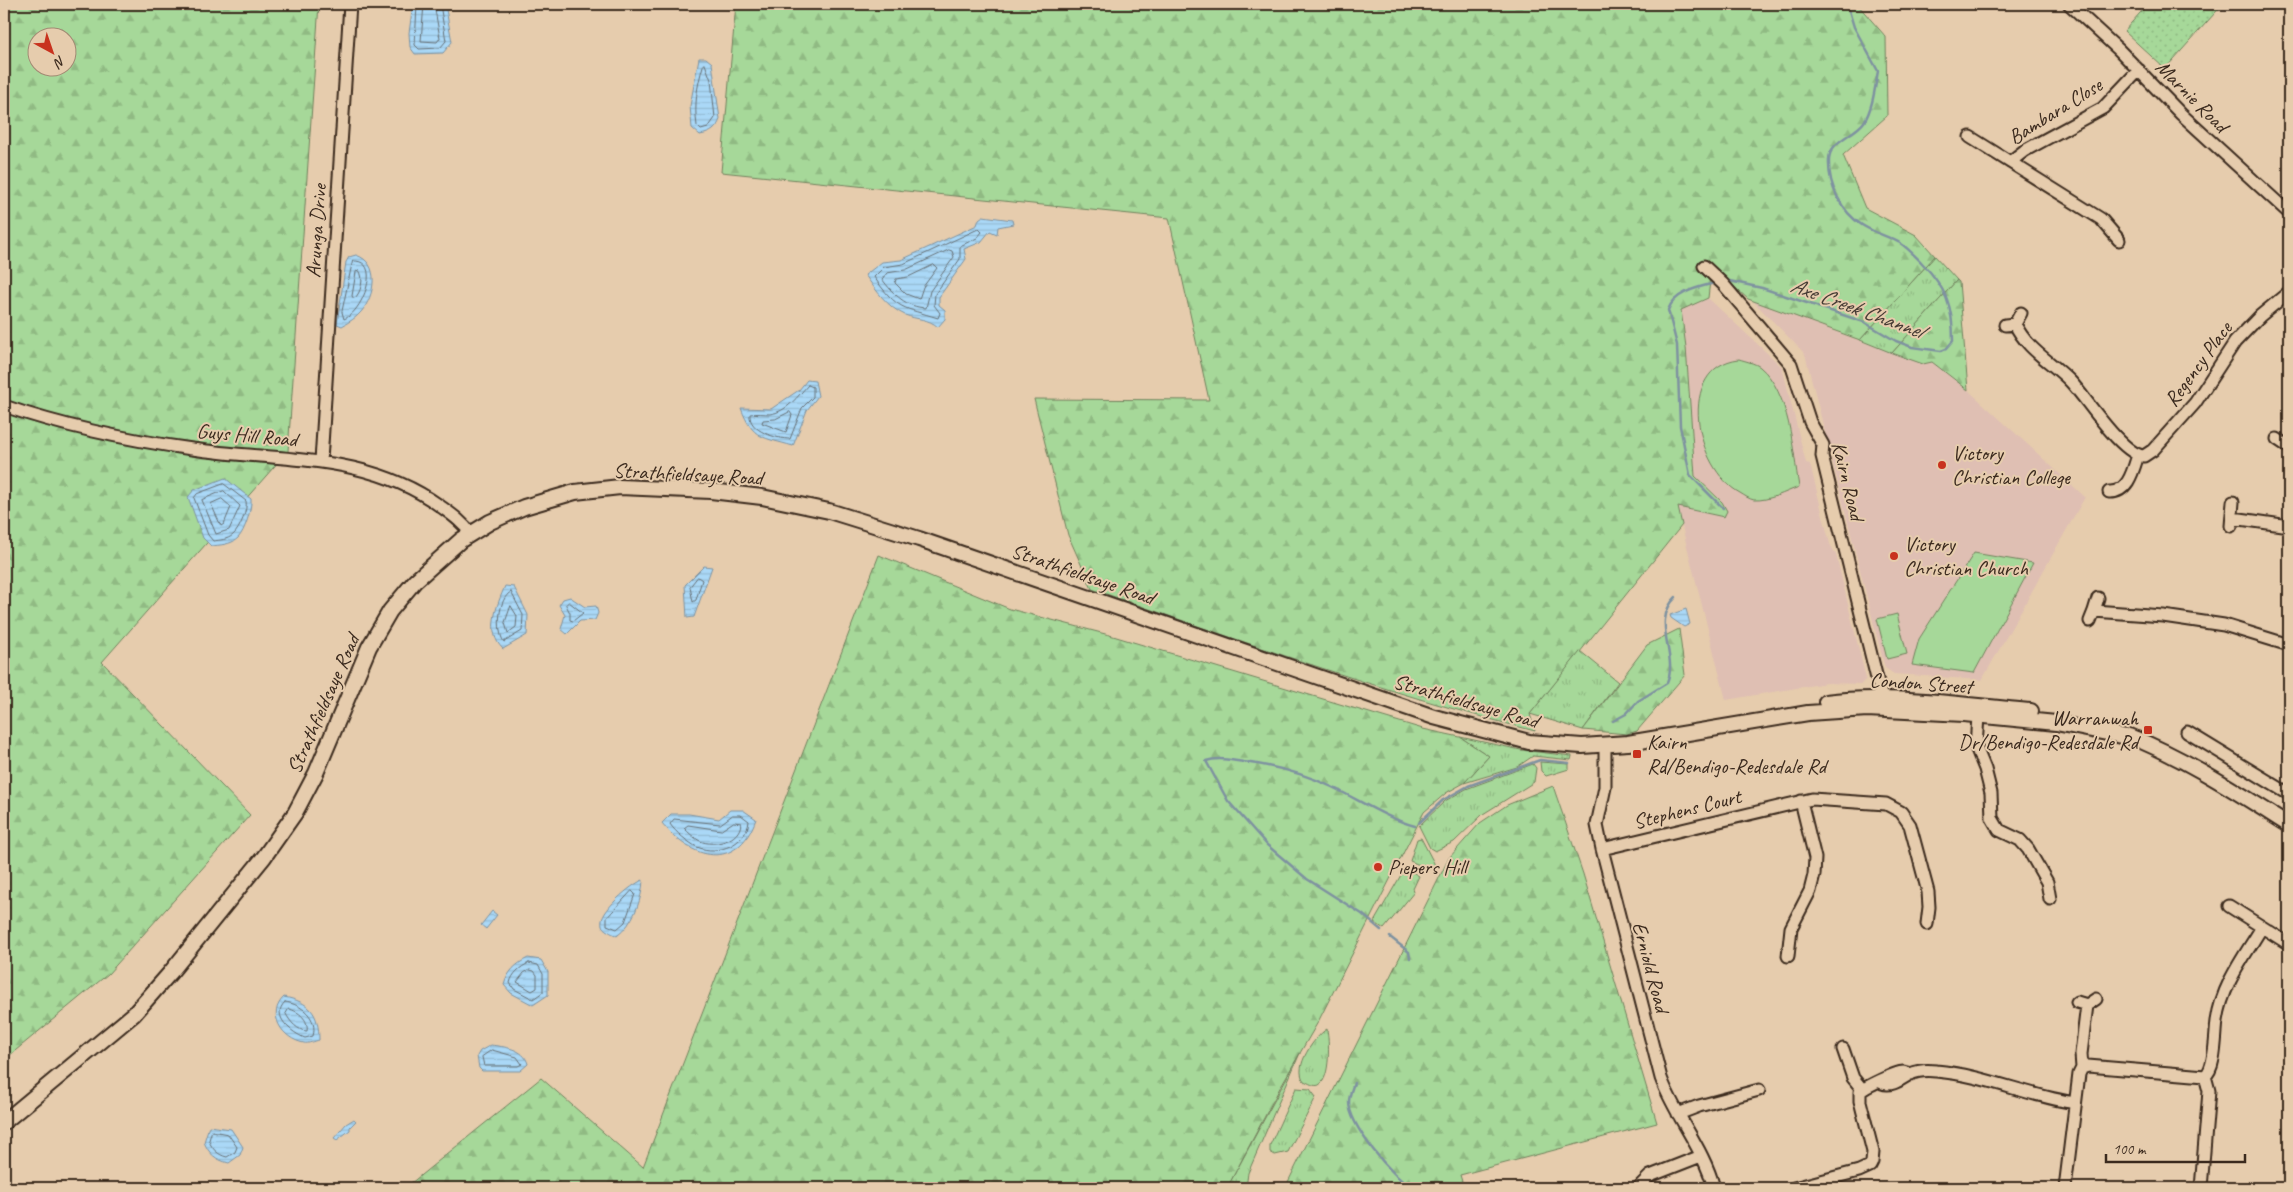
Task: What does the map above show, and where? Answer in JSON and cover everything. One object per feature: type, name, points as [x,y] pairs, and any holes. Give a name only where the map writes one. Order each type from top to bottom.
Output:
[{"type":"main road","name":"Strathfieldsaye Road","points":[[4,1122],[134,1014],[234,895],[281,835],[306,793],[323,759],[369,647],[390,611],[426,570],[471,534],[507,514],[543,500],[605,488],[652,488],[711,491],[790,502],[853,517],[1473,728],[1547,744],[1605,744]]},
{"type":"main road","name":"Condon Street","points":[[1883,704],[2069,725],[2137,739]]},
{"type":"main road","name":"Condon Street","points":[[1605,744],[1649,741],[1808,713],[1883,704],[2041,712],[2089,721],[2137,739],[2212,776],[2289,825]]},
{"type":"street","name":"Arunga Drive","points":[[321,461],[350,4]]},
{"type":"street","name":"Marnie Road","points":[[2069,4],[2139,70],[2181,114],[2287,206]]},
{"type":"street","name":"Bambara Close","points":[[2010,162],[2024,150],[2105,107],[2139,70]]},
{"type":"street","name":"Bambara Close","points":[[1970,137],[2102,219],[2119,240]]},
{"type":"street","name":"Kairn Road","points":[[1704,266],[1724,284],[1775,343],[1794,371],[1810,422],[1823,445],[1822,456],[1883,704]]},
{"type":"street","name":"Regency Place","points":[[2138,455],[2147,455],[2153,450],[2195,403],[2235,342],[2260,316],[2289,292]]},
{"type":"street","points":[[2022,313],[2010,325],[2025,342],[2070,382],[2105,425],[2138,455],[2131,475],[2122,489],[2119,492],[2109,492]]},
{"type":"street","name":"Guys Hill Road","points":[[4,406],[44,420],[122,438],[194,450],[321,461],[358,468],[403,484],[441,507],[463,524],[471,534]]},
{"type":"street","points":[[2233,502],[2232,522],[2289,526]]},
{"type":"street","points":[[2098,598],[2092,616],[2163,616],[2224,626],[2289,646]]},
{"type":"street","points":[[1978,716],[1976,747],[1985,769],[1991,793],[1990,810],[1994,825],[1999,830],[2017,838],[2026,847],[2047,882],[2050,899]]},
{"type":"street","points":[[2187,732],[2289,794]]},
{"type":"street","name":"Erniold Road","points":[[1605,744],[1605,787],[1597,825],[1602,849],[1661,1078],[1709,1171],[1714,1188]]},
{"type":"street","name":"Stephens Court","points":[[1602,849],[1801,801],[1826,798],[1886,804],[1901,812],[1910,825],[1928,892],[1927,924]]},
{"type":"street","points":[[1788,956],[1791,928],[1810,891],[1814,875],[1814,858],[1801,801]]},
{"type":"street","points":[[2229,906],[2289,944]]},
{"type":"street","points":[[2205,1076],[2212,1067],[2219,1010],[2227,985],[2262,927]]},
{"type":"street","points":[[2065,1188],[2075,1103],[2082,1068],[2081,1054],[2086,1002]]},
{"type":"street","points":[[1794,1188],[1859,1171],[1870,1166],[1874,1157],[1860,1101],[1862,1089],[1853,1078],[1843,1047]]},
{"type":"street","points":[[2082,1068],[2088,1066],[2205,1076]]},
{"type":"street","points":[[1862,1089],[1880,1083],[1888,1085],[1911,1074],[1932,1070],[1997,1082],[2047,1099],[2075,1103]]},
{"type":"street","points":[[2201,1188],[2209,1091],[2205,1076]]},
{"type":"street","points":[[1678,1114],[1699,1106],[1759,1090]]},
{"type":"street","points":[[1638,1188],[1650,1176],[1701,1156]]},
{"type":"shaded area","points":[[1708,298],[1782,367],[1806,463],[1810,464],[1830,544],[1836,555],[1840,571],[1866,679],[1861,684],[1826,683],[1726,700],[1677,507],[1724,517],[1722,502],[1695,476],[1686,347],[1681,310]]},
{"type":"shaded area","name":"Victory Christian College","points":[[1753,301],[1923,364],[1932,362],[1968,390],[2085,497],[1982,680],[1894,674],[1885,668],[1805,354]]},
{"type":"green space","points":[[4,4],[319,4],[288,451],[102,662],[250,815],[108,974],[4,1060]]},
{"type":"green space","points":[[736,4],[1857,4],[1886,37],[1887,116],[1843,155],[1865,208],[1916,235],[1935,256],[1860,340],[1748,299],[1721,275],[1711,272],[1708,298],[1681,310],[1686,347],[1695,476],[1722,502],[1727,511],[1724,517],[1678,507],[1682,525],[1530,714],[1535,731],[1367,683],[1092,589],[1068,535],[1034,399],[1209,400],[1169,218],[721,172]]},
{"type":"green space","points":[[2148,4],[2223,4],[2165,69],[2124,31]]},
{"type":"green space","points":[[1935,256],[1957,280],[1892,353],[1860,340]]},
{"type":"green space","points":[[1957,280],[1959,282],[1968,390],[1932,362],[1923,364],[1892,353]]},
{"type":"green space","points":[[1739,359],[1760,367],[1778,391],[1789,423],[1799,487],[1777,496],[1760,500],[1749,498],[1724,481],[1712,463],[1703,442],[1699,420],[1699,399],[1706,380],[1719,366]]},
{"type":"green space","points":[[1974,553],[2033,563],[1974,673],[1912,665],[1919,639]]},
{"type":"green space","points":[[879,555],[1010,609],[1113,636],[1423,729],[1460,737],[1489,756],[1464,783],[1446,793],[1424,812],[1318,1022],[1282,1084],[1227,1188],[405,1188],[541,1078],[643,1167]]},
{"type":"green space","points":[[1897,614],[1907,654],[1887,659],[1877,619]]},
{"type":"green space","points":[[1679,629],[1685,675],[1637,731],[1627,734],[1583,730],[1647,645]]},
{"type":"green space","points":[[1580,651],[1618,682],[1583,730],[1530,714]]},
{"type":"green space","points":[[1460,737],[1521,750],[1572,756],[1571,760],[1533,756],[1517,767],[1464,783],[1489,756]]},
{"type":"green space","points":[[1540,762],[1569,764],[1569,769],[1546,776],[1541,771]]},
{"type":"green space","points":[[1533,764],[1536,768],[1534,782],[1483,814],[1454,842],[1435,851],[1430,848],[1419,826],[1445,801],[1466,789]]},
{"type":"green space","points":[[1553,786],[1583,874],[1657,1123],[1460,1175],[1464,1188],[1285,1188],[1449,858],[1480,823],[1507,805]]},
{"type":"green space","points":[[1421,838],[1435,865],[1429,869],[1410,861],[1417,839]]},
{"type":"green space","points":[[1405,868],[1419,876],[1413,889],[1414,892],[1384,929],[1374,922]]},
{"type":"green space","points":[[1327,1029],[1328,1058],[1326,1075],[1319,1085],[1313,1085],[1304,1081],[1301,1075],[1301,1068],[1311,1045]]},
{"type":"green space","points":[[1300,1053],[1248,1173],[1246,1188],[1227,1188]]},
{"type":"green space","points":[[1296,1088],[1310,1089],[1316,1097],[1288,1152],[1275,1155],[1270,1152],[1270,1145]]},
{"type":"water","points":[[413,4],[445,4],[452,42],[443,53],[415,54],[410,47],[409,33]]},
{"type":"water","points":[[699,58],[706,58],[712,63],[720,119],[713,130],[700,135],[692,128],[690,106]]},
{"type":"water","points":[[983,216],[1012,220],[1013,224],[998,227],[997,234],[990,231],[981,242],[964,249],[966,259],[939,297],[939,305],[945,310],[945,319],[938,327],[899,312],[882,298],[865,275],[882,262],[901,260],[977,225],[979,219]]},
{"type":"water","points":[[356,255],[364,259],[369,265],[373,280],[372,289],[370,297],[361,312],[342,326],[337,324],[346,262],[349,257]]},
{"type":"water","points":[[807,380],[815,381],[818,396],[807,410],[793,446],[760,436],[755,432],[745,418],[741,408],[771,409],[799,390]]},
{"type":"water","points":[[225,478],[251,499],[248,519],[238,538],[228,543],[211,546],[203,538],[188,497],[194,490]]},
{"type":"water","points":[[704,566],[712,567],[694,617],[687,618],[685,585]]},
{"type":"water","points":[[505,586],[514,587],[528,615],[527,635],[503,649],[495,635],[494,618]]},
{"type":"water","points":[[570,597],[585,607],[596,606],[598,613],[595,620],[580,621],[567,634],[561,629],[565,615],[559,605],[563,599]]},
{"type":"water","points":[[1686,609],[1690,624],[1684,627],[1671,618],[1670,615]]},
{"type":"water","points":[[730,810],[743,810],[756,819],[748,836],[737,847],[726,853],[713,855],[699,852],[674,836],[662,823],[671,814],[689,814],[719,819]]},
{"type":"water","points":[[643,880],[639,903],[628,925],[617,936],[606,930],[602,925],[602,919],[610,906],[631,887]]},
{"type":"water","points":[[492,911],[497,915],[486,929],[481,925]]},
{"type":"water","points":[[528,958],[541,960],[548,972],[548,995],[533,1005],[511,993],[504,985],[513,968]]},
{"type":"water","points":[[284,997],[300,1002],[311,1010],[317,1023],[319,1040],[309,1043],[296,1041],[283,1031],[279,1025],[276,1011]]},
{"type":"water","points":[[491,1045],[518,1051],[528,1064],[520,1071],[482,1071],[479,1068],[477,1056],[480,1051]]},
{"type":"water","points":[[354,1119],[356,1121],[350,1127],[350,1130],[337,1140],[334,1138],[346,1124]]},
{"type":"water","points":[[209,1126],[231,1129],[243,1147],[240,1155],[229,1163],[214,1156],[204,1142]]},
{"type":"waterway","name":"Axe Creek Channel","points":[[1725,280],[1762,288],[1864,322],[1896,341],[1912,347],[1941,351],[1946,349],[1953,341],[1950,308],[1942,289],[1930,272],[1903,245],[1867,228],[1848,213],[1833,188],[1829,169],[1830,153],[1838,143],[1864,122],[1872,104],[1878,71],[1854,27],[1847,4]]},
{"type":"waterway","name":"Axe Creek Channel","points":[[1715,283],[1681,295],[1671,304],[1668,310],[1677,345],[1680,426],[1690,475],[1723,508]]},
{"type":"waterway","name":"Axe Creek Channel","points":[[1613,721],[1626,714],[1638,701],[1667,683],[1670,661],[1665,617],[1676,597]]},
{"type":"waterway","name":"Axe Creek Channel","points":[[1381,930],[1362,914],[1307,879],[1267,845],[1228,801],[1206,761],[1215,759],[1230,760],[1300,774],[1332,787],[1404,823],[1415,826]]},
{"type":"waterway","name":"Axe Creek Channel","points":[[1419,823],[1443,800],[1468,786],[1540,760],[1569,763]]},
{"type":"waterway","name":"Axe Creek Channel","points":[[1390,937],[1409,952],[1410,958]]},
{"type":"waterway","name":"Axe Creek Channel","points":[[1354,1083],[1349,1102],[1356,1124],[1383,1162],[1412,1188]]},
{"type":"place","name":"Victory Christian College","points":[[1942,465]]},
{"type":"place","name":"Victory Christian Church","points":[[1894,556]]},
{"type":"place","name":"Warranwah Dr/Bendigo-Redesdale Rd","points":[[2148,730]]},
{"type":"place","name":"Kairn Rd/Bendigo-Redesdale Rd","points":[[1637,754]]},
{"type":"place","name":"Piepers Hill","points":[[1378,867]]}]
